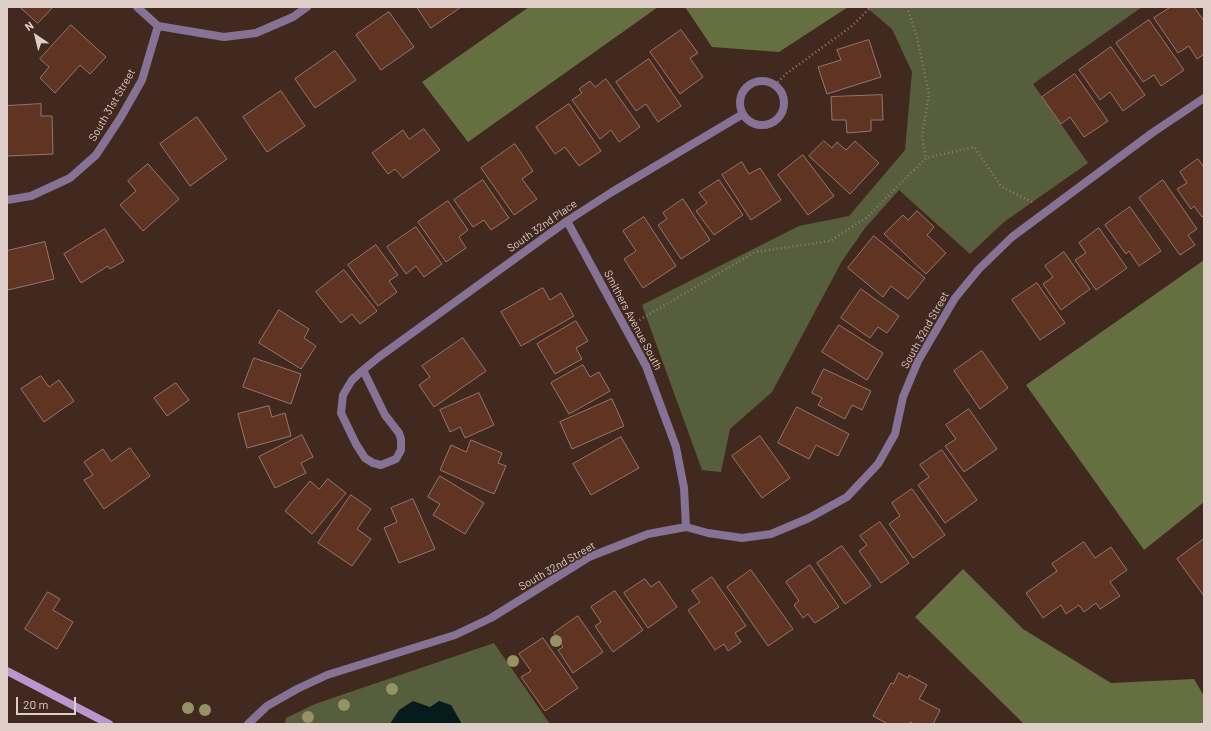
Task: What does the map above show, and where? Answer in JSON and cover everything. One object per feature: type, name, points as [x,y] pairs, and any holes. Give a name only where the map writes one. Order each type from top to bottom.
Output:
[{"type":"street","points":[[137,7],[158,26],[224,37],[256,33],[293,17],[307,7]]},
{"type":"street","name":"South 31st Street","points":[[7,200],[31,196],[70,178],[96,155],[121,117],[142,80],[158,26]]},
{"type":"street","points":[[754,82],[769,82],[775,85],[780,90],[784,104],[783,111],[779,117],[767,124],[760,125],[748,120],[740,107],[742,92],[747,86],[754,82]]},
{"type":"street","name":"South 32nd Street","points":[[248,724],[267,706],[297,689],[327,675],[456,635],[491,618],[590,557],[648,534],[686,527],[708,533],[742,538],[771,534],[809,518],[847,496],[878,464],[895,434],[903,397],[918,361],[955,298],[979,269],[1012,237],[1152,133],[1204,98]]},
{"type":"street","name":"South 32nd Place","points":[[363,370],[385,415],[399,433],[401,439],[401,450],[396,459],[381,465],[373,463],[365,458],[356,444],[341,413],[343,395],[352,380],[363,370],[567,220],[743,114]]},
{"type":"street","name":"Smithers Avenue South","points":[[567,220],[646,366],[676,447],[684,488],[686,527]]},
{"type":"street","points":[[7,671],[109,724]]},
{"type":"path","points":[[775,85],[787,73],[852,26],[870,7]]},
{"type":"path","points":[[907,7],[917,37],[929,94],[922,137],[926,158]]},
{"type":"path","points":[[626,328],[755,252],[830,241],[866,218],[926,158],[974,147],[1002,187],[1049,210]]},
{"type":"green space","points":[[529,7],[658,7],[468,142],[422,82]]},
{"type":"green space","points":[[685,7],[848,7],[779,52],[712,47]]},
{"type":"green space","points":[[866,7],[1142,7],[1033,84],[1088,163],[1004,222],[970,254],[899,190],[865,228],[842,261],[772,392],[730,429],[721,472],[702,470],[642,305],[799,226],[849,216],[905,150],[912,72],[892,29]]},
{"type":"green space","points":[[1204,260],[1204,502],[1144,550],[1026,385]]},
{"type":"green space","points":[[963,569],[1023,629],[1111,683],[1194,679],[1204,696],[1204,724],[1024,724],[915,617]]},
{"type":"green space","points":[[494,643],[550,724],[285,724],[286,718],[315,704]]},
{"type":"water","points":[[413,701],[430,707],[439,701],[451,705],[462,724],[390,724],[399,710]]},
{"type":"building","points":[[20,7],[53,7],[38,23]]},
{"type":"building","points":[[417,7],[461,7],[431,28]]},
{"type":"building","points":[[1171,7],[1194,7],[1204,21],[1204,54],[1197,59],[1189,46],[1178,53],[1154,18]]},
{"type":"building","points":[[389,12],[414,47],[381,70],[356,35]]},
{"type":"building","points":[[1149,20],[1184,70],[1161,86],[1154,75],[1143,82],[1116,43]]},
{"type":"building","points":[[71,25],[106,57],[90,74],[80,65],[55,93],[40,78],[49,67],[40,59]]},
{"type":"building","points":[[681,30],[698,53],[690,58],[703,77],[680,94],[650,52]]},
{"type":"building","points":[[869,40],[881,77],[827,94],[818,67],[841,60],[837,50]]},
{"type":"building","points":[[1111,47],[1145,95],[1123,111],[1110,92],[1100,100],[1079,70]]},
{"type":"building","points":[[335,51],[356,80],[315,108],[295,79]]},
{"type":"building","points":[[649,59],[681,106],[658,122],[646,104],[636,111],[616,82]]},
{"type":"building","points":[[1075,74],[1108,121],[1084,137],[1070,117],[1061,124],[1042,97]]},
{"type":"building","points":[[606,79],[640,127],[619,142],[611,130],[600,139],[572,100],[582,93],[579,89],[590,81],[595,87]]},
{"type":"building","points":[[281,91],[305,126],[267,152],[243,117]]},
{"type":"building","points":[[882,95],[883,120],[871,120],[871,131],[847,133],[846,120],[832,120],[831,97]]},
{"type":"building","points":[[41,104],[41,116],[52,116],[53,154],[7,156],[7,106]]},
{"type":"building","points":[[569,104],[601,151],[579,166],[565,147],[555,154],[536,127]]},
{"type":"building","points":[[197,117],[227,159],[190,186],[160,144]]},
{"type":"building","points":[[424,129],[440,150],[403,178],[395,169],[388,174],[372,153],[403,130],[409,139]]},
{"type":"building","points":[[824,141],[832,148],[837,142],[846,150],[855,141],[879,163],[850,194],[809,156]]},
{"type":"building","points":[[515,144],[533,171],[522,179],[537,199],[514,215],[481,168]]},
{"type":"building","points":[[803,155],[834,196],[808,215],[778,175]]},
{"type":"building","points":[[1198,159],[1204,167],[1204,216],[1202,217],[1194,206],[1191,209],[1177,189],[1187,183],[1180,172]]},
{"type":"building","points":[[742,162],[749,174],[760,168],[781,200],[751,220],[722,175]]},
{"type":"building","points":[[148,164],[179,199],[143,231],[120,205],[136,191],[128,181]]},
{"type":"building","points":[[483,180],[509,218],[491,230],[484,220],[473,227],[454,200]]},
{"type":"building","points":[[719,180],[743,215],[714,235],[696,211],[707,203],[699,193]]},
{"type":"building","points":[[1163,180],[1197,229],[1188,235],[1195,245],[1180,255],[1139,198]]},
{"type":"building","points":[[683,199],[710,240],[681,259],[658,225],[667,219],[663,213]]},
{"type":"building","points":[[448,201],[468,230],[459,237],[466,248],[446,262],[418,222]]},
{"type":"building","points":[[1130,207],[1161,251],[1139,266],[1129,251],[1126,254],[1105,225]]},
{"type":"building","points":[[917,211],[934,227],[927,235],[946,253],[926,274],[884,234],[903,215],[908,220]]},
{"type":"building","points":[[644,217],[676,266],[643,288],[624,259],[636,251],[623,231]]},
{"type":"building","points":[[416,227],[442,264],[424,277],[416,266],[406,274],[387,247]]},
{"type":"building","points":[[1099,228],[1127,268],[1096,290],[1075,260],[1086,253],[1079,243]]},
{"type":"building","points":[[105,229],[124,261],[110,269],[108,266],[81,283],[64,254]]},
{"type":"building","points":[[874,236],[925,278],[908,299],[891,286],[883,297],[848,268]]},
{"type":"building","points":[[45,242],[54,279],[8,290],[7,251]]},
{"type":"building","points":[[376,245],[398,275],[389,281],[397,292],[378,306],[348,265]]},
{"type":"building","points":[[1064,252],[1090,289],[1061,310],[1043,284],[1053,277],[1045,266]]},
{"type":"building","points":[[344,270],[377,311],[360,324],[352,314],[341,323],[316,292]]},
{"type":"building","points":[[1037,283],[1065,323],[1040,340],[1012,300]]},
{"type":"building","points":[[543,288],[550,300],[561,293],[574,316],[521,346],[501,312]]},
{"type":"building","points":[[861,289],[899,316],[887,333],[878,327],[870,338],[841,318]]},
{"type":"building","points":[[279,310],[309,329],[304,338],[316,346],[301,369],[259,343]]},
{"type":"building","points":[[576,321],[588,341],[576,348],[582,359],[555,374],[537,344]]},
{"type":"building","points":[[839,325],[883,353],[867,380],[822,352]]},
{"type":"building","points":[[463,338],[486,371],[434,407],[419,385],[430,377],[422,366]]},
{"type":"building","points":[[982,351],[1008,388],[980,409],[954,371]]},
{"type":"building","points":[[254,358],[301,374],[291,404],[243,387]]},
{"type":"building","points":[[583,365],[590,377],[599,372],[610,391],[569,414],[551,383]]},
{"type":"building","points":[[824,369],[871,391],[862,410],[852,405],[845,419],[818,405],[822,398],[812,393]]},
{"type":"building","points":[[41,376],[49,387],[59,380],[74,401],[44,422],[21,389]]},
{"type":"building","points":[[176,383],[189,400],[167,416],[154,398]]},
{"type":"building","points":[[479,393],[494,425],[465,438],[460,427],[450,432],[440,410]]},
{"type":"building","points":[[612,399],[624,426],[572,449],[560,422]]},
{"type":"building","points":[[269,406],[272,417],[285,413],[291,436],[247,448],[238,414]]},
{"type":"building","points":[[797,407],[849,434],[838,456],[816,445],[809,459],[778,443]]},
{"type":"building","points":[[969,409],[997,449],[964,472],[945,446],[956,439],[946,425]]},
{"type":"building","points":[[302,435],[313,457],[301,463],[306,473],[275,488],[259,457]]},
{"type":"building","points":[[760,436],[790,478],[762,498],[732,456]]},
{"type":"building","points":[[621,437],[639,468],[591,495],[573,464]]},
{"type":"building","points":[[471,440],[502,453],[498,463],[506,466],[494,494],[440,470],[451,445],[466,452]]},
{"type":"building","points":[[130,448],[150,476],[104,509],[84,480],[93,475],[84,462],[103,449],[111,461]]},
{"type":"building","points":[[942,450],[977,500],[945,523],[918,485],[929,477],[920,465]]},
{"type":"building","points":[[440,476],[484,503],[465,534],[433,515],[440,504],[428,497]]},
{"type":"building","points":[[328,479],[346,493],[312,534],[285,511],[310,481],[319,489]]},
{"type":"building","points":[[912,489],[945,535],[913,558],[889,524],[900,516],[892,503]]},
{"type":"building","points":[[351,495],[371,509],[357,529],[371,539],[352,566],[318,543]]},
{"type":"building","points":[[413,499],[435,549],[399,563],[384,528],[397,522],[391,508]]},
{"type":"building","points":[[880,522],[909,563],[881,583],[859,551],[867,545],[860,536]]},
{"type":"building","points":[[1204,539],[1204,596],[1177,559]]},
{"type":"building","points":[[1084,542],[1095,558],[1111,547],[1127,570],[1110,582],[1120,596],[1100,609],[1096,603],[1084,612],[1079,605],[1066,614],[1061,605],[1043,618],[1026,593],[1057,571],[1052,564]]},
{"type":"building","points":[[842,546],[871,586],[845,604],[817,563]]},
{"type":"building","points":[[810,565],[839,607],[815,623],[808,614],[803,618],[794,605],[799,601],[786,582]]},
{"type":"building","points":[[751,570],[793,629],[768,646],[727,587]]},
{"type":"building","points":[[712,577],[746,626],[735,633],[741,642],[728,651],[724,644],[715,650],[688,610],[700,602],[692,591]]},
{"type":"building","points":[[645,579],[651,587],[659,581],[677,607],[648,628],[624,593]]},
{"type":"building","points":[[615,591],[643,630],[613,652],[595,626],[601,622],[591,607]]},
{"type":"building","points":[[48,592],[60,599],[53,610],[73,622],[57,649],[25,629]]},
{"type":"building","points":[[578,616],[603,652],[573,673],[558,650],[563,647],[554,633]]},
{"type":"building","points":[[543,638],[578,688],[545,711],[521,677],[531,671],[519,654]]},
{"type":"building","points":[[899,673],[908,678],[909,675],[927,685],[919,699],[940,710],[933,724],[914,724],[910,722],[909,724],[888,724],[873,716],[891,683],[893,684]]}]
